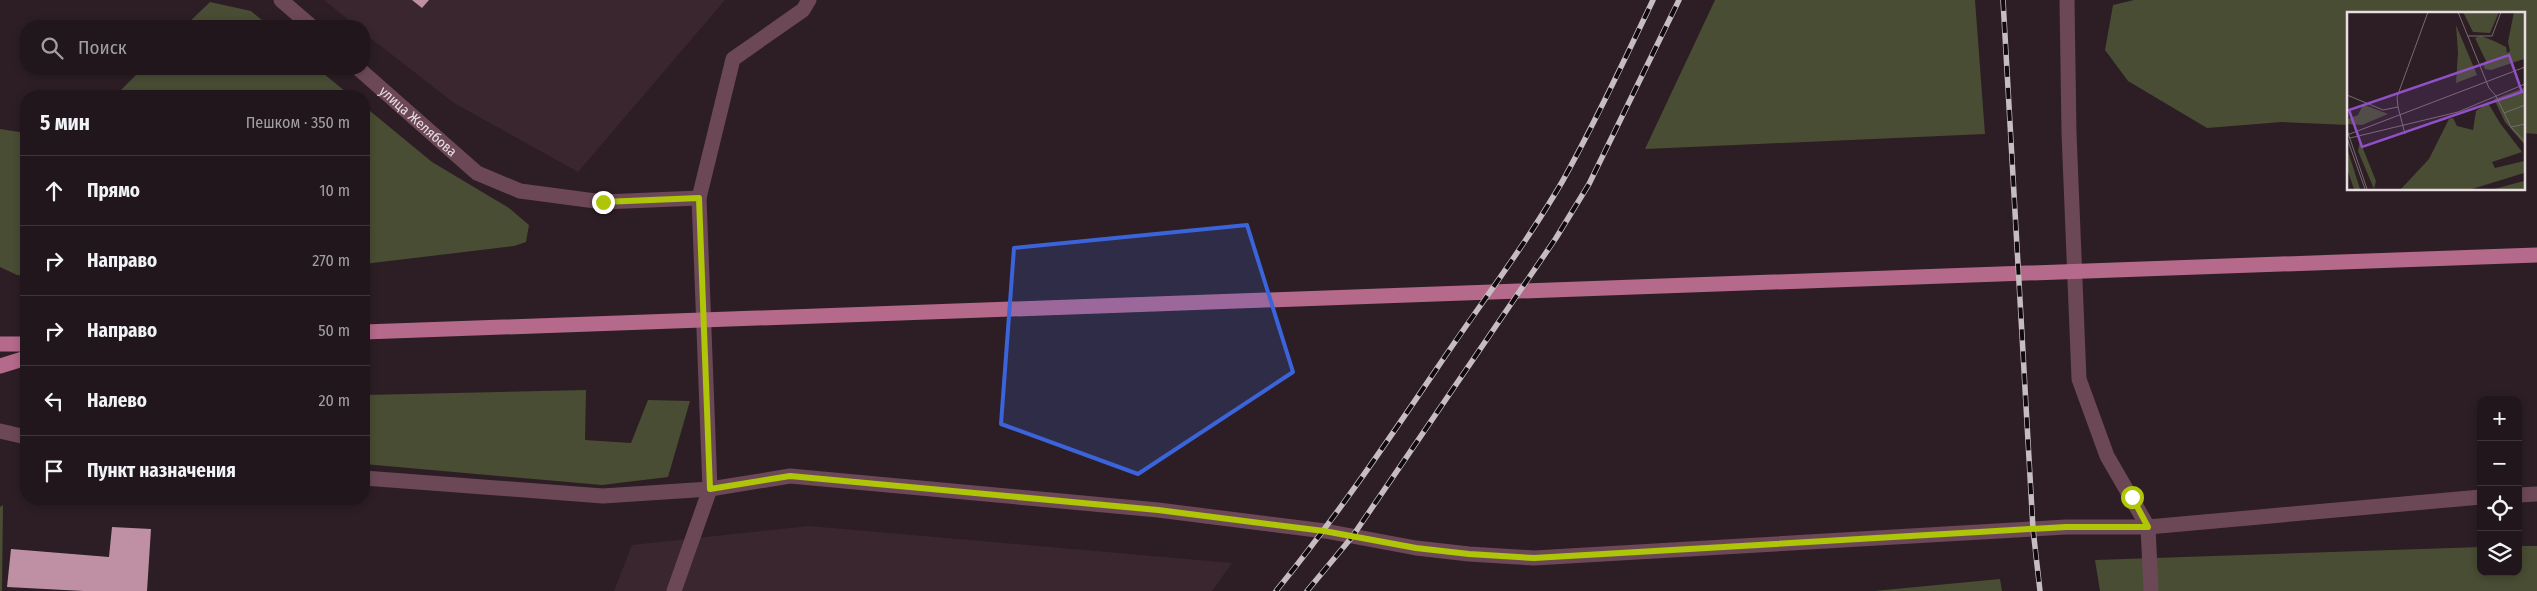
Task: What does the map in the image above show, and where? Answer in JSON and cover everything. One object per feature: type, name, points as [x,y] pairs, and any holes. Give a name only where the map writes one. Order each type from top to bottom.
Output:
[{"type":"main road","points":[[370,332],[2537,255]]},
{"type":"main road","points":[[0,344],[20,344]]},
{"type":"main road","points":[[0,366],[20,360]]},
{"type":"street","points":[[281,0],[303,20]]},
{"type":"street","points":[[674,591],[710,489],[699,198],[733,59],[803,10],[809,0]]},
{"type":"street","points":[[2067,0],[2069,134],[2079,379],[2107,456],[2148,527],[2151,591]]},
{"type":"street","name":"улица Желябова","points":[[366,75],[477,173],[520,191],[603,202],[699,198]]},
{"type":"street","points":[[0,431],[20,436]]},
{"type":"street","points":[[370,478],[603,496],[710,489],[790,476],[1158,510],[1324,531],[1416,548],[1469,554],[1534,558],[2058,528],[2148,527],[2477,497]]},
{"type":"street","points":[[2522,495],[2537,494]]},
{"type":"highlighted area","points":[[1247,225],[1293,372],[1138,474],[1001,424],[1014,248]]},
{"type":"shaded area","points":[[324,0],[725,0],[578,172],[454,103],[370,38],[370,20],[349,20]]},
{"type":"shaded area","points":[[809,526],[1232,563],[1212,591],[614,591],[632,545]]},
{"type":"green space","points":[[1715,0],[1975,0],[1985,134],[1645,149]]},
{"type":"green space","points":[[2134,0],[2537,0],[2537,134],[2524,133],[2524,12],[2347,12],[2347,125],[2282,122],[2207,128],[2128,81],[2105,50],[2113,5]]},
{"type":"green space","points":[[210,2],[251,11],[262,20],[191,20]]},
{"type":"green space","points":[[136,75],[325,75],[344,90],[121,90]]},
{"type":"green space","points":[[370,111],[432,162],[509,208],[529,225],[526,242],[514,246],[370,263]]},
{"type":"green space","points":[[0,129],[20,132],[20,275],[0,267]]},
{"type":"green space","points":[[586,390],[585,440],[631,443],[648,400],[690,401],[668,477],[602,485],[370,465],[370,395]]},
{"type":"green space","points":[[3,505],[2,591],[0,591],[0,507]]},
{"type":"green space","points":[[2522,546],[2537,546],[2537,591],[2100,591],[2095,560],[2477,547],[2477,576],[2522,576]]},
{"type":"green space","points":[[2000,579],[2002,591],[1874,591]]},
{"type":"building","points":[[412,0],[429,0],[422,8]]},
{"type":"building","points":[[112,527],[151,529],[147,591],[84,591],[7,587],[11,549],[109,557]]},
{"type":"railway","points":[[1276,591],[1364,475],[1535,226],[1562,182],[1586,137],[1653,0]]},
{"type":"railway","points":[[1307,591],[1352,537],[1556,238],[1589,184],[1679,0]]},
{"type":"railway","points":[[2003,0],[2033,529],[2040,591]]},
{"type":"route","points":[[603,202],[699,198],[710,489],[790,476],[1158,510],[1324,531],[1416,548],[1469,554],[1534,558],[2066,527],[2148,527],[2132,497]]}]
